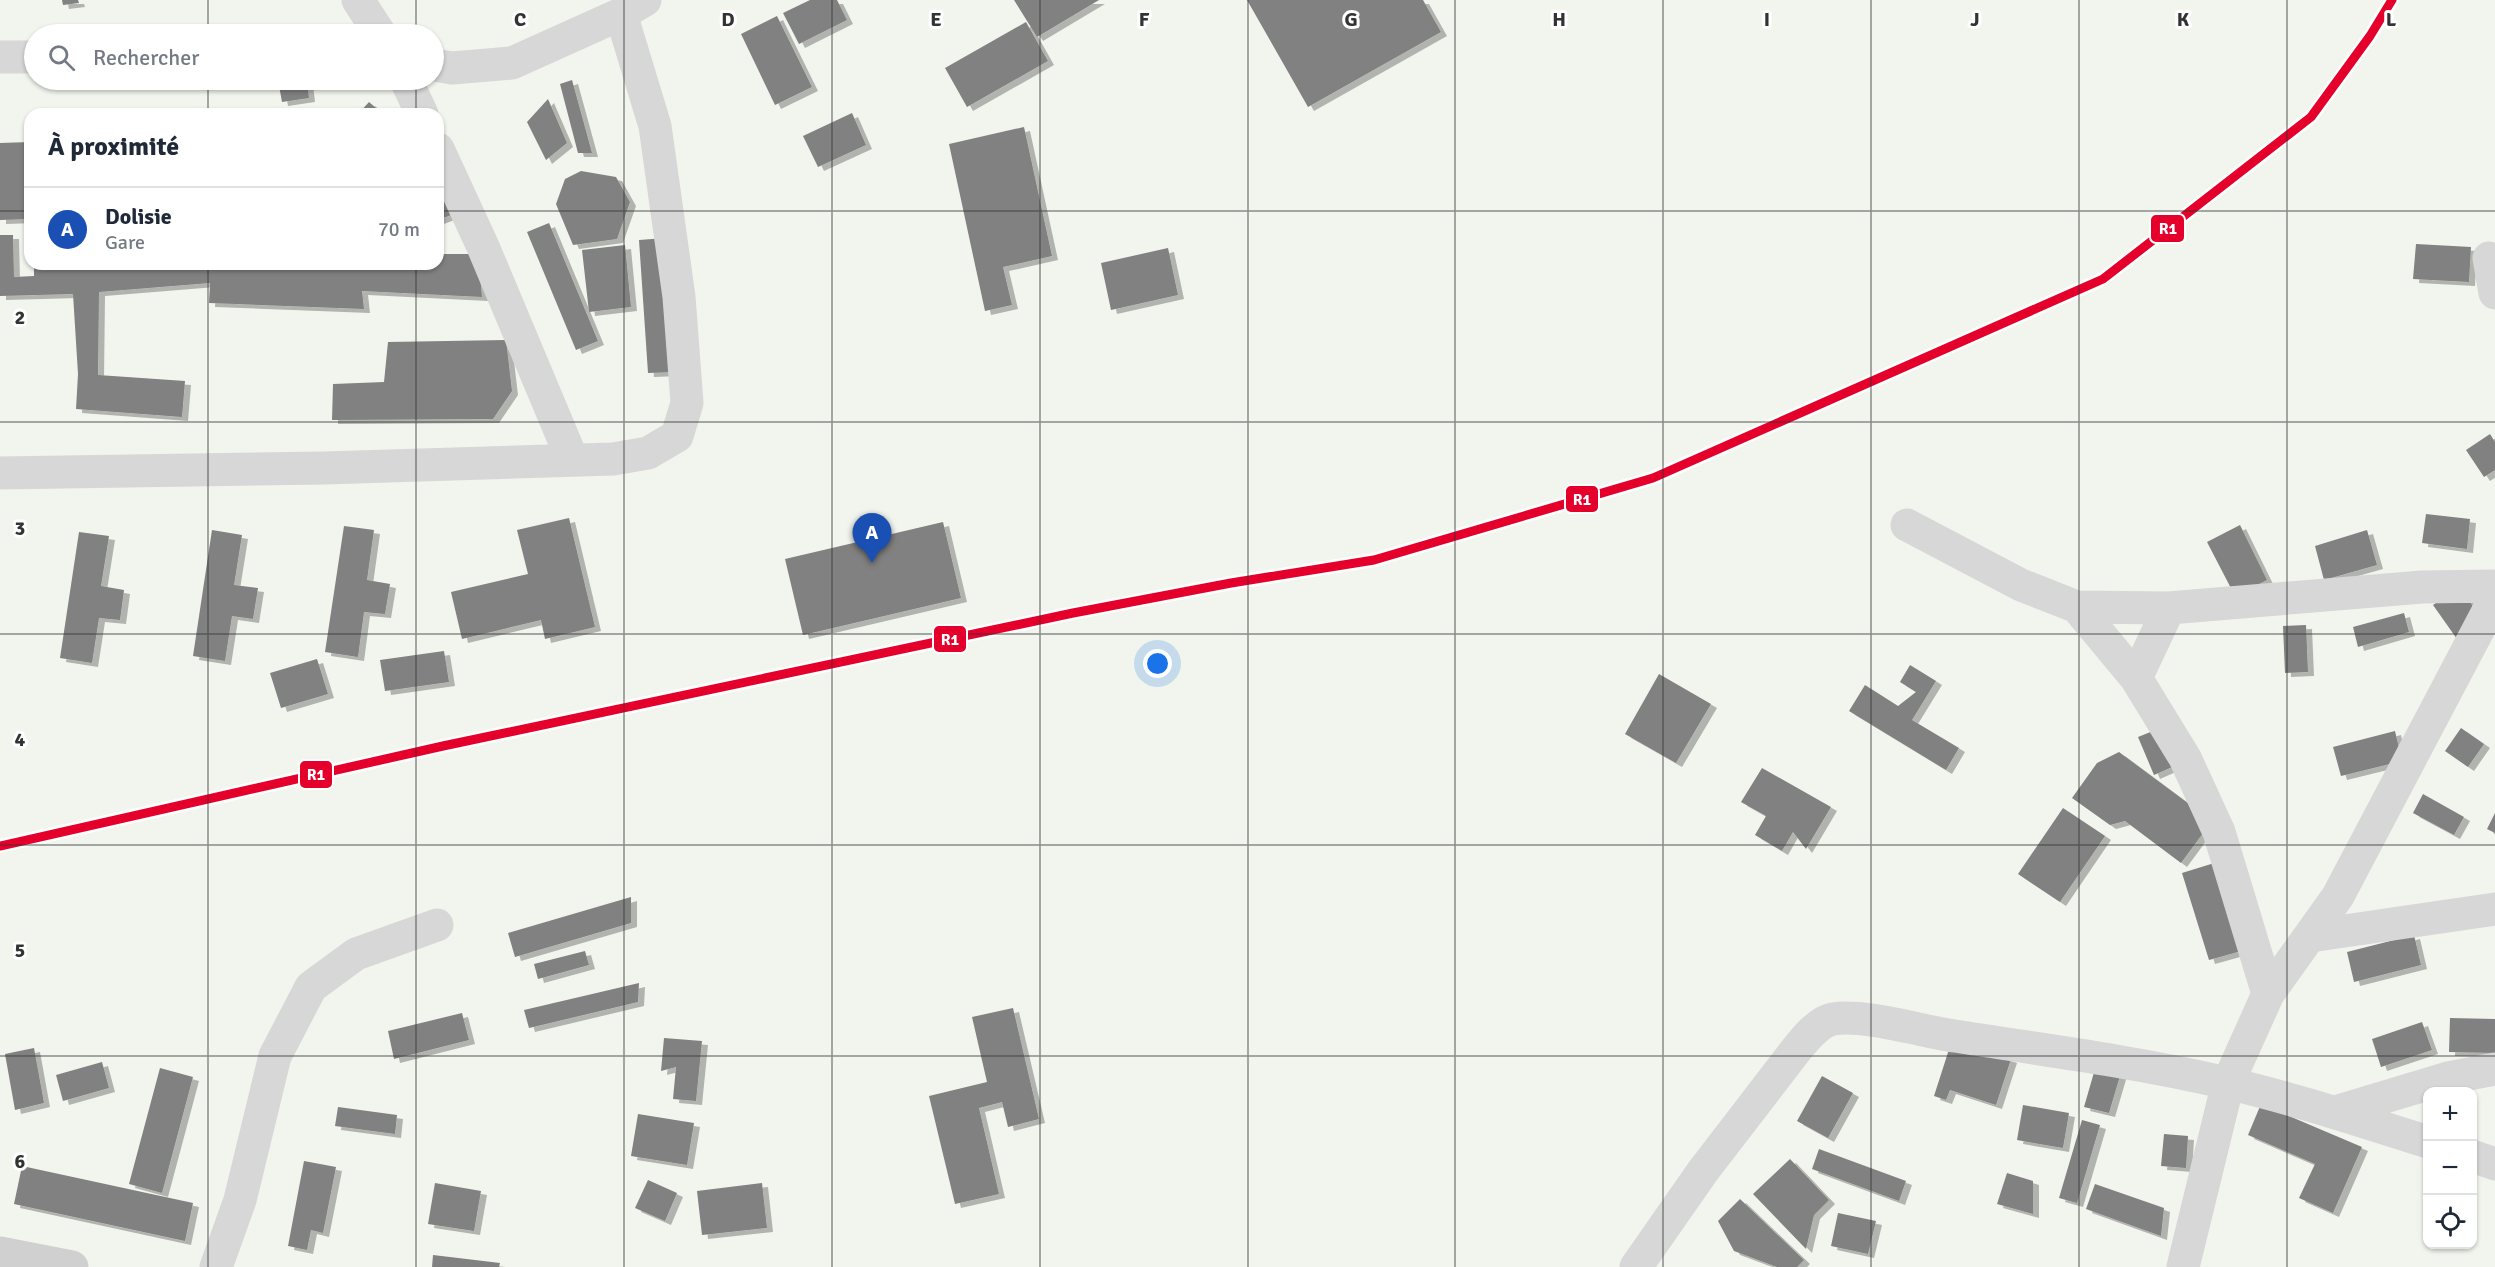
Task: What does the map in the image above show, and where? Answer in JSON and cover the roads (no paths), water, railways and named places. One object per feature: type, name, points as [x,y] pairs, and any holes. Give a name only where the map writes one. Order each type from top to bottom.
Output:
[{"type":"main road","points":[[0,1253],[72,1267]]},
{"type":"street","points":[[358,0],[374,24]]},
{"type":"street","points":[[0,473],[324,468],[613,459],[648,453],[677,436],[687,403],[679,297],[655,126],[633,7],[512,63],[444,67]]},
{"type":"street","points":[[0,57],[24,57]]},
{"type":"street","points":[[411,90],[419,108]]},
{"type":"street","points":[[444,162],[484,249],[572,459]]},
{"type":"street","points":[[2490,258],[2495,293]]},
{"type":"street","points":[[1907,525],[2021,585],[2077,607],[2169,608],[2421,586],[2495,586]]},
{"type":"street","points":[[2184,1267],[2228,1083],[2268,994],[2338,896],[2495,598]]},
{"type":"street","points":[[2077,607],[2136,678],[2185,758],[2219,832],[2268,994]]},
{"type":"street","points":[[2136,678],[2169,608]]},
{"type":"street","points":[[2310,936],[2495,909]]},
{"type":"street","points":[[216,1267],[240,1200],[276,1056],[311,987],[356,954],[437,925]]},
{"type":"street","points":[[1636,1267],[1703,1171],[1796,1050],[1812,1031],[1832,1019],[1857,1018],[1924,1032],[2084,1053],[2228,1083],[2335,1112],[2424,1141]]},
{"type":"street","points":[[2335,1112],[2448,1078],[2495,1069]]},
{"type":"street","points":[[2477,1158],[2495,1164]]},
{"type":"railway","points":[[0,846],[461,743],[922,644],[1231,583]]},
{"type":"place","name":"Dolisie","points":[[872,563]]}]
